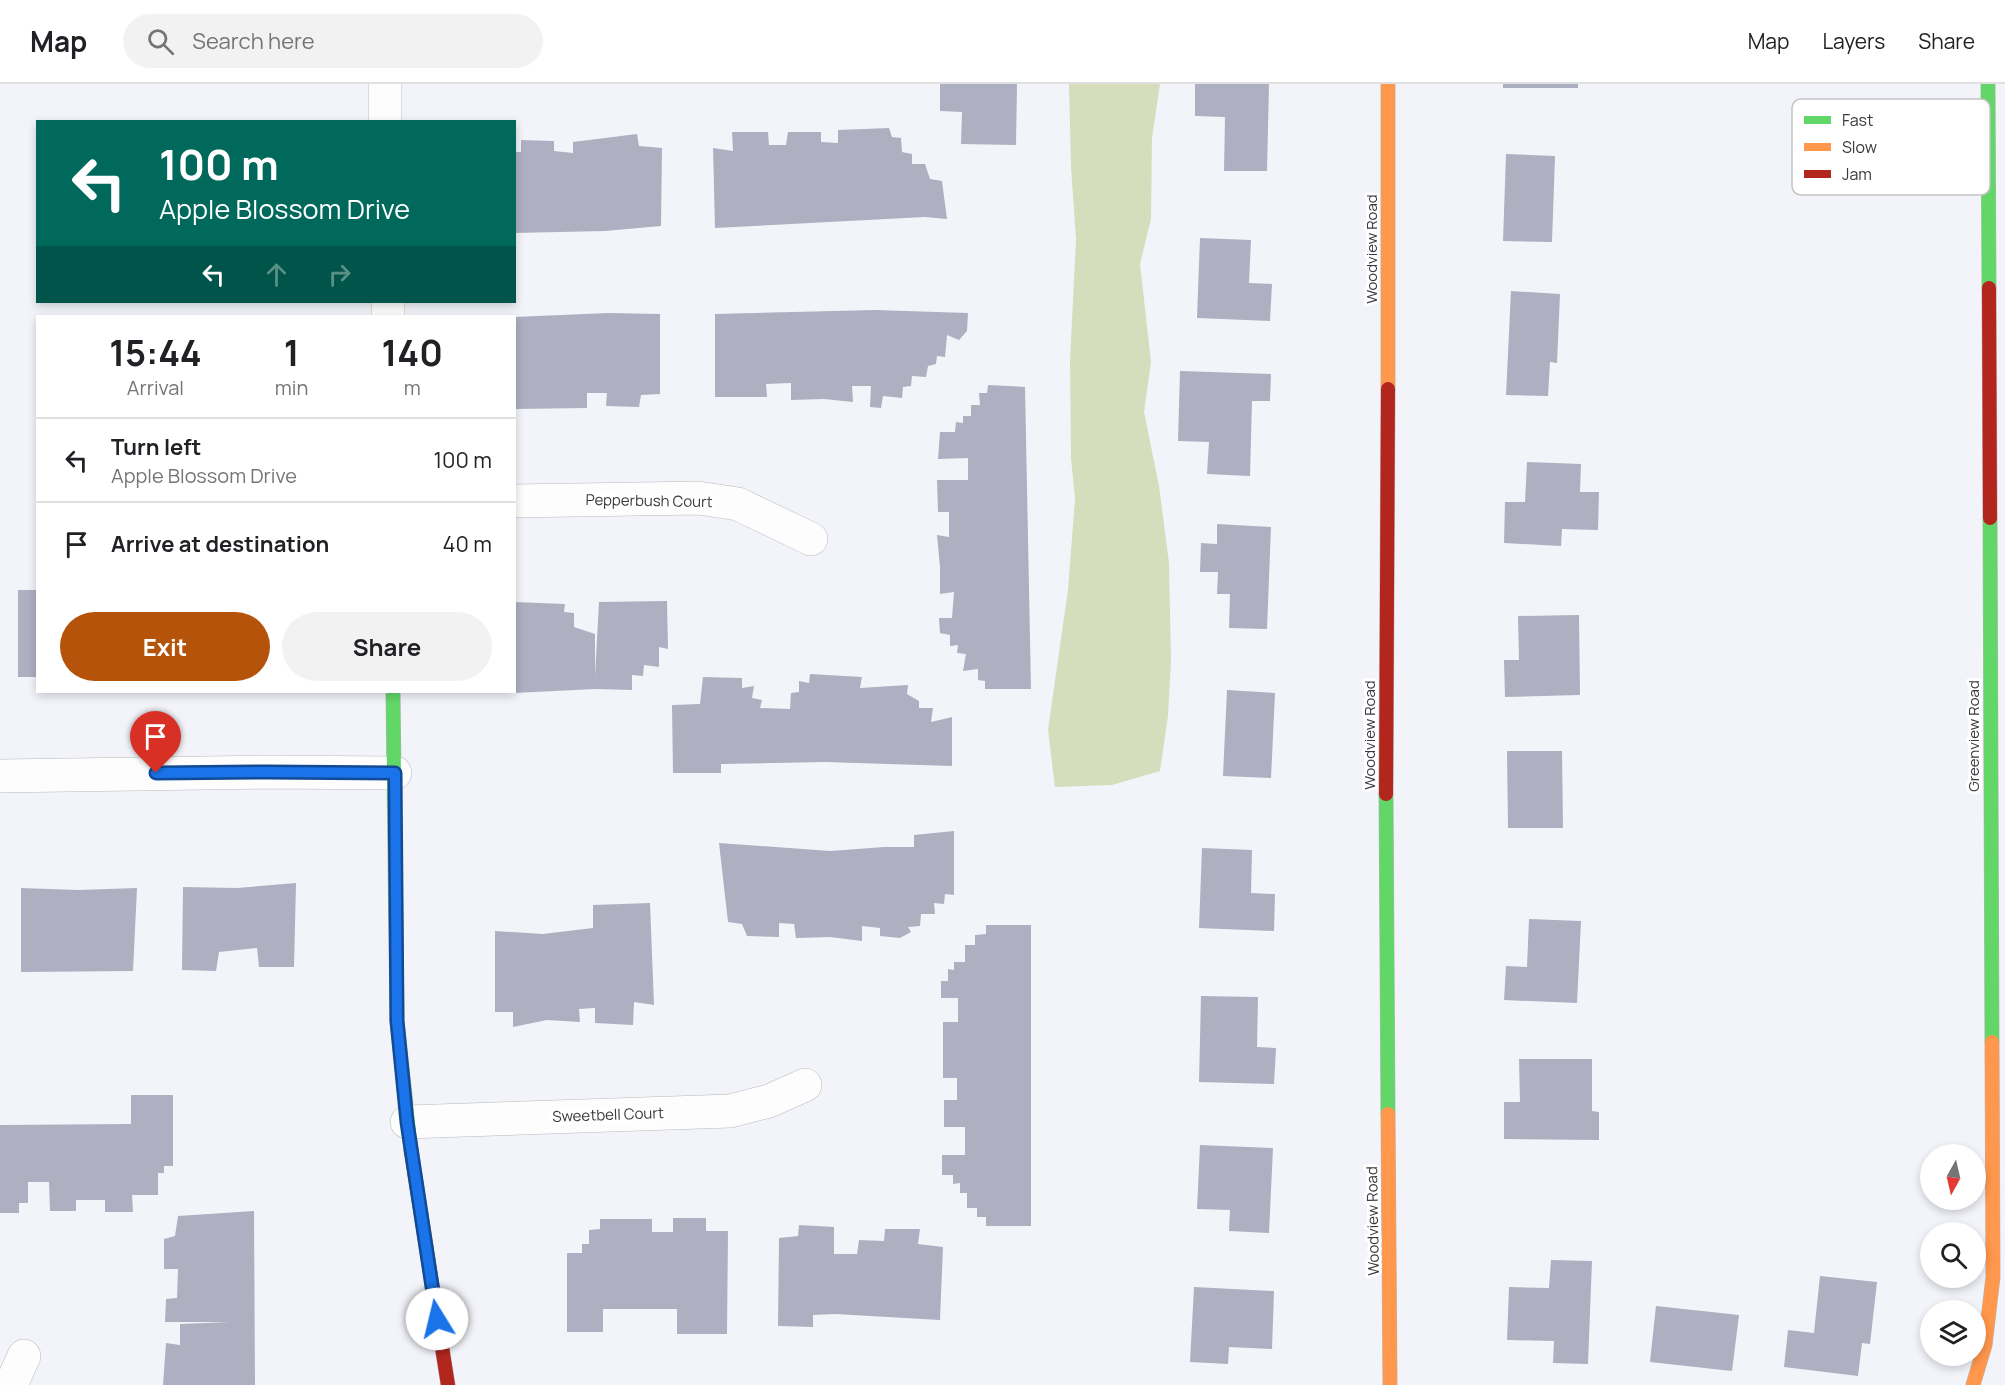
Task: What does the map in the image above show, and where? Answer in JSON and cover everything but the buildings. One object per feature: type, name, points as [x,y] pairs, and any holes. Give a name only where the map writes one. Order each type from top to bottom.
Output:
[{"type":"street","points":[[385,84],[385,120]]},
{"type":"street","name":"Woodview Road","points":[[1388,84],[1386,718],[1390,1385]]},
{"type":"street","name":"Greenview Road","points":[[1988,84],[1989,99]]},
{"type":"street","name":"Greenview Road","points":[[1973,1385],[1980,1369],[1989,1331],[1993,1277],[1990,855],[1997,281],[1990,128]]},
{"type":"street","name":"Pepperbush Court","points":[[516,501],[698,498],[738,504],[811,539]]},
{"type":"street","points":[[393,693],[397,1021],[407,1122],[448,1385]]},
{"type":"street","points":[[0,776],[267,772],[395,773]]},
{"type":"street","name":"Sweetbell Court","points":[[407,1122],[730,1111],[769,1101],[805,1085]]},
{"type":"green space","points":[[1069,84],[1160,84],[1152,138],[1151,219],[1140,264],[1151,362],[1144,412],[1159,486],[1169,563],[1171,661],[1168,716],[1160,771],[1112,785],[1055,787],[1048,730],[1068,590],[1075,499],[1071,458],[1070,361],[1076,239]]},
{"type":"traffic: fast","points":[[1988,84],[1988,99]]},
{"type":"traffic: fast","points":[[1989,195],[1989,288]]},
{"type":"traffic: fast","points":[[1990,518],[1992,1042]]},
{"type":"traffic: fast","points":[[393,693],[397,1021],[411,1151]]},
{"type":"traffic: fast","points":[[1386,794],[1388,1114]]},
{"type":"traffic: slow","points":[[1388,84],[1388,389]]},
{"type":"traffic: slow","points":[[1973,1385],[1985,1345],[1993,1277],[1992,1042]]},
{"type":"traffic: slow","points":[[1388,1114],[1390,1385]]},
{"type":"traffic: jam","points":[[1989,288],[1990,518]]},
{"type":"traffic: jam","points":[[1386,794],[1388,389]]},
{"type":"traffic: jam","points":[[411,1151],[448,1385]]},
{"type":"route","points":[[156,773],[395,773],[397,1021],[407,1122],[437,1319]]}]
